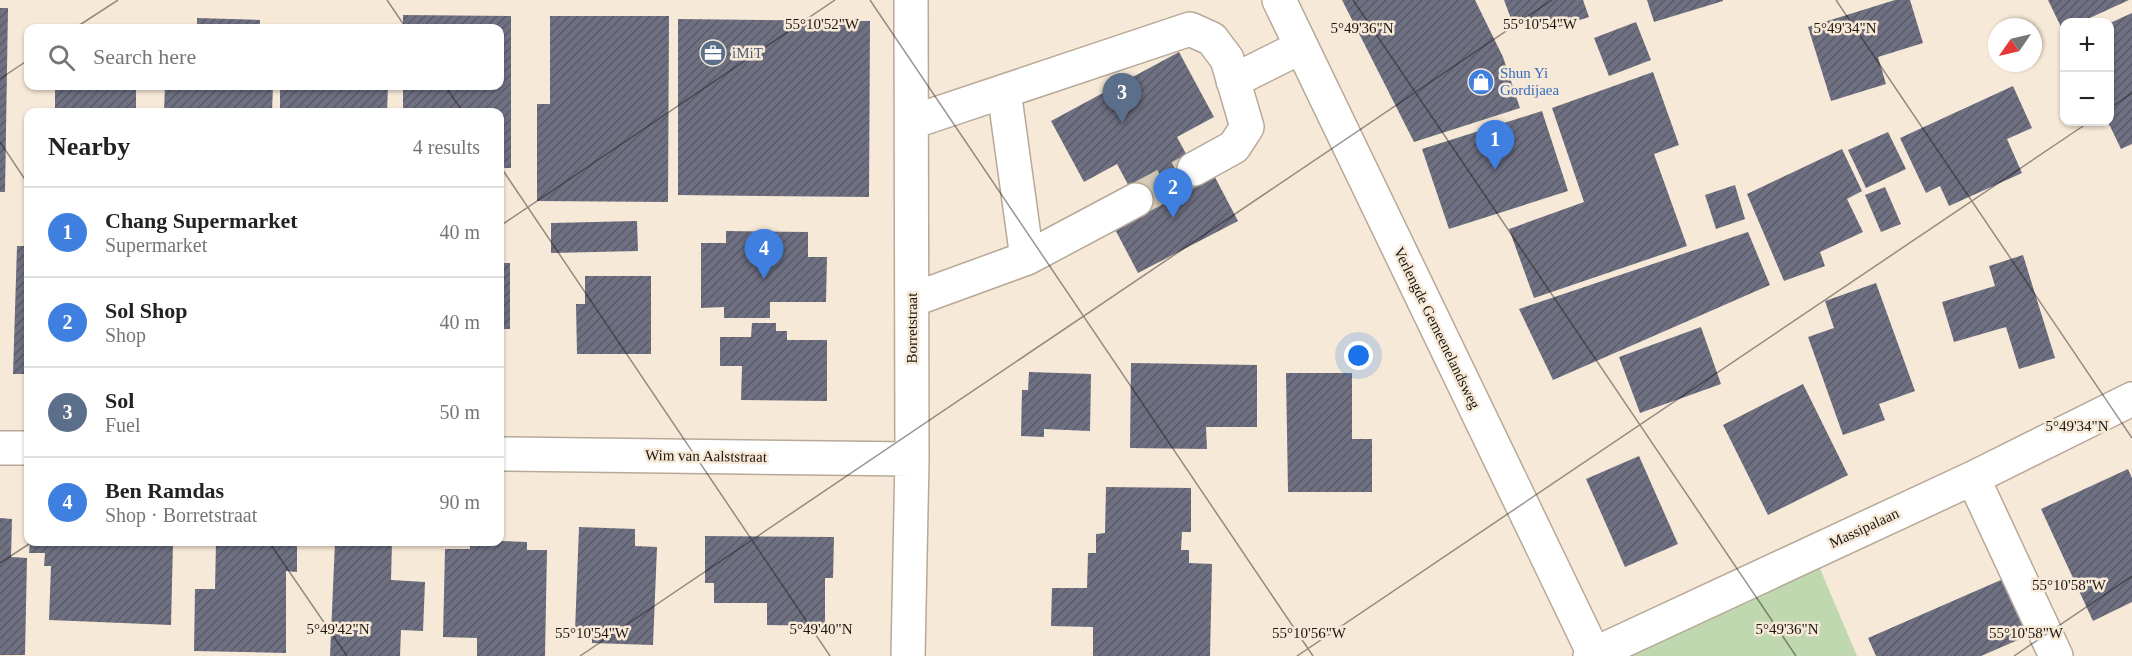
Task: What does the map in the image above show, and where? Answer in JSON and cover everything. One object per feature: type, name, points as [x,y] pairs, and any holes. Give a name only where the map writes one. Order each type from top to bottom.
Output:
[{"type":"street","name":"Borretstraat","points":[[908,656],[912,459],[911,0]]},
{"type":"street","name":"Verlengde Gemeenelandsweg","points":[[1279,0],[1593,655]]},
{"type":"street","points":[[912,122],[1190,29],[1212,39],[1227,59],[1247,127],[1234,147],[1194,169]]},
{"type":"street","points":[[1233,81],[1301,47]]},
{"type":"street","points":[[1004,91],[1028,258]]},
{"type":"street","points":[[912,300],[1028,258],[1136,200]]},
{"type":"street","name":"Massipalaan","points":[[1593,655],[1973,478],[2132,399]]},
{"type":"street","points":[[0,448],[24,448]]},
{"type":"street","name":"Wim van Aalststraat","points":[[504,454],[912,459]]},
{"type":"street","points":[[1973,478],[2056,656]]},
{"type":"green space","points":[[1818,564],[1857,656],[1618,656]]},
{"type":"building","points":[[1342,0],[1475,0],[1503,57],[1520,108],[1414,142]]},
{"type":"building","points":[[1504,0],[1583,0],[1589,17],[1552,29],[1548,16],[1514,27]]},
{"type":"building","points":[[1647,0],[1723,0],[1723,1],[1654,22]]},
{"type":"building","points":[[1895,0],[1910,0],[1923,43],[1878,57],[1886,84],[1831,101],[1808,27]]},
{"type":"building","points":[[2048,0],[2129,0],[2090,18],[2060,18],[2060,25]]},
{"type":"building","points":[[0,8],[8,8],[5,192],[0,192]]},
{"type":"building","points":[[2132,13],[2132,144],[2121,149],[2110,126],[2114,126],[2114,21]]},
{"type":"building","points":[[403,15],[511,16],[511,168],[504,168],[504,108],[403,108],[403,90],[504,90],[504,24],[403,24]]},
{"type":"building","points":[[550,16],[669,16],[668,202],[537,201],[537,104],[550,104]]},
{"type":"building","points":[[197,18],[260,20],[260,24],[197,24]]},
{"type":"building","points":[[678,19],[870,21],[869,197],[678,195]]},
{"type":"building","points":[[1636,22],[1651,60],[1609,76],[1594,38]]},
{"type":"building","points":[[1179,52],[1214,117],[1177,137],[1198,176],[1208,164],[1238,221],[1138,273],[1108,216],[1140,207],[1117,164],[1084,182],[1051,121]]},
{"type":"building","points":[[1653,72],[1679,145],[1654,154],[1687,246],[1534,298],[1509,229],[1584,202],[1552,108]]},
{"type":"building","points":[[2013,86],[2032,128],[2007,139],[2022,173],[1949,206],[1940,186],[1926,193],[1900,138]]},
{"type":"building","points":[[55,90],[136,90],[136,108],[55,108]]},
{"type":"building","points":[[165,90],[273,90],[272,108],[164,108]]},
{"type":"building","points":[[280,90],[388,90],[387,108],[280,108]]},
{"type":"building","points":[[1542,111],[1568,191],[1449,229],[1422,149]]},
{"type":"building","points":[[1888,132],[1906,169],[1866,188],[1848,150]]},
{"type":"building","points":[[1842,149],[1862,191],[1847,199],[1863,232],[1820,252],[1825,266],[1784,281],[1747,194]]},
{"type":"building","points":[[1735,185],[1745,219],[1716,229],[1705,195]]},
{"type":"building","points":[[1885,187],[1901,224],[1881,232],[1865,195]]},
{"type":"building","points":[[637,221],[638,251],[551,253],[551,223]]},
{"type":"building","points":[[726,231],[808,232],[808,257],[827,257],[826,302],[770,302],[770,318],[724,318],[724,307],[701,308],[701,243],[726,243]]},
{"type":"building","points":[[1748,232],[1770,285],[1553,380],[1519,309]]},
{"type":"building","points":[[17,246],[24,246],[24,374],[13,374]]},
{"type":"building","points":[[2023,255],[2055,358],[2019,369],[2006,327],[1954,342],[1942,302],[1995,286],[1989,266]]},
{"type":"building","points":[[504,263],[510,263],[510,329],[504,329]]},
{"type":"building","points":[[585,276],[651,276],[651,354],[577,354],[576,304],[585,304]]},
{"type":"building","points":[[1876,283],[1915,391],[1879,404],[1885,420],[1843,435],[1808,337],[1834,328],[1825,301]]},
{"type":"building","points":[[752,323],[776,323],[776,331],[787,331],[787,340],[827,340],[827,401],[741,400],[742,366],[720,366],[720,337],[751,337]]},
{"type":"building","points":[[1701,327],[1721,384],[1640,413],[1619,357]]},
{"type":"building","points":[[1131,363],[1257,365],[1257,427],[1206,427],[1207,449],[1130,448]]},
{"type":"building","points":[[1029,372],[1091,374],[1090,431],[1044,429],[1044,437],[1021,436],[1022,390],[1028,390]]},
{"type":"building","points":[[1286,373],[1352,373],[1352,439],[1372,439],[1372,492],[1288,492]]},
{"type":"building","points":[[1803,384],[1848,475],[1768,515],[1723,425]]},
{"type":"building","points":[[1639,456],[1678,544],[1625,567],[1586,479]]},
{"type":"building","points":[[2128,469],[2132,478],[2132,602],[2093,621],[2041,509]]},
{"type":"building","points":[[1106,487],[1191,488],[1191,532],[1182,532],[1181,550],[1189,550],[1189,563],[1212,564],[1210,656],[1093,656],[1093,627],[1051,626],[1052,588],[1087,588],[1088,553],[1096,553],[1096,534],[1105,533]]},
{"type":"building","points":[[0,518],[12,519],[11,557],[27,558],[25,655],[0,655]]},
{"type":"building","points":[[579,527],[635,529],[635,546],[657,547],[653,645],[592,643],[592,631],[575,631]]},
{"type":"building","points":[[705,536],[834,537],[833,578],[825,578],[825,626],[767,625],[767,603],[714,603],[714,583],[705,583]]},
{"type":"building","points":[[504,541],[527,542],[527,550],[547,550],[545,656],[477,656],[477,638],[443,637],[445,549],[470,549],[470,546],[504,546]]},
{"type":"building","points":[[30,546],[173,546],[171,625],[49,620],[51,566],[44,566],[45,553],[29,553]]},
{"type":"building","points":[[216,546],[297,546],[297,572],[286,571],[286,653],[194,651],[195,589],[215,589]]},
{"type":"building","points":[[335,546],[392,546],[391,580],[425,582],[423,631],[401,630],[400,656],[330,656]]},
{"type":"building","points":[[2010,576],[2034,633],[1981,656],[1876,656],[1868,638]]},
{"type":"tunnel","points":[[1136,200],[1194,169]]},
{"type":"place","name":"iMiT","points":[[713,53]]},
{"type":"place","name":"Shun Yi Gordijaea","points":[[1481,82]]},
{"type":"place","name":"Sol","points":[[1122,123]]},
{"type":"place","name":"Chang Supermarket","points":[[1495,170]]},
{"type":"place","name":"Sol Shop","points":[[1173,218]]},
{"type":"place","name":"Ben Ramdas","points":[[764,279]]}]
